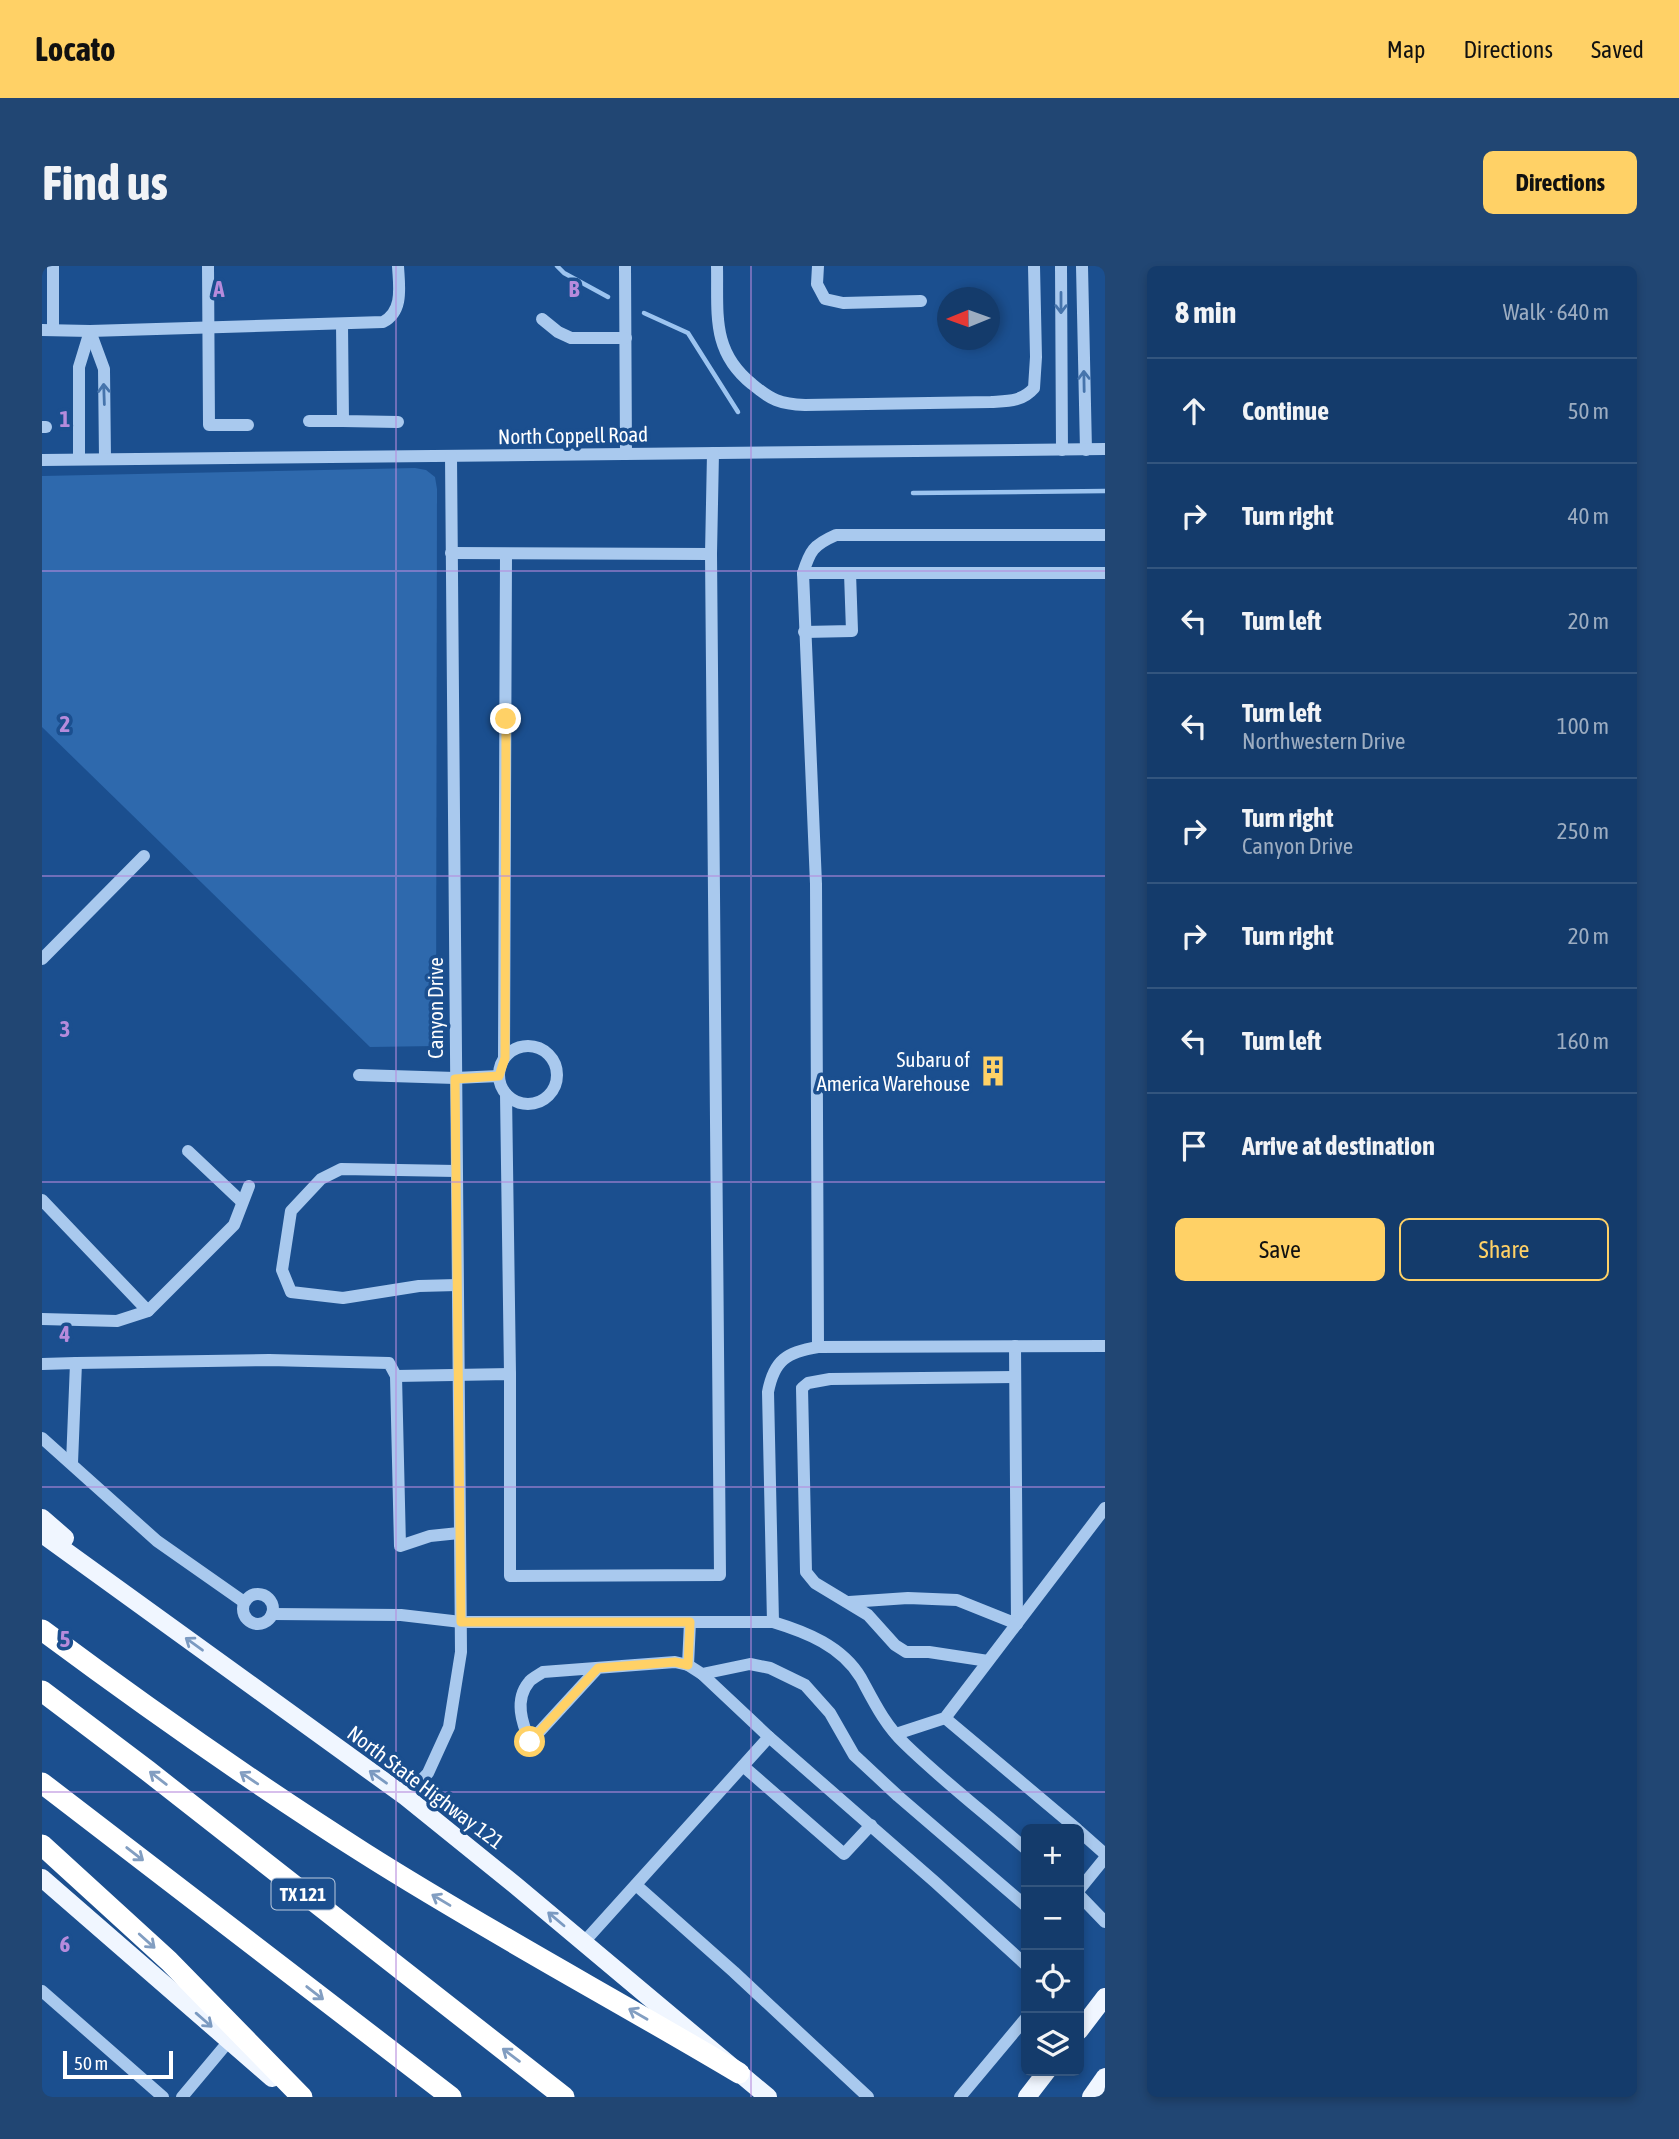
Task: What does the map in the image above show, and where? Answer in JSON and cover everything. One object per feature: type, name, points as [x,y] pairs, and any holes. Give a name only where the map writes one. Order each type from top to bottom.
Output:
[{"type":"highway","points":[[42,1630],[130,1696],[365,1854],[739,2073]]},
{"type":"highway","name":"TX 121","points":[[42,1692],[148,1771],[564,2097]]},
{"type":"highway","points":[[42,1783],[451,2097]]},
{"type":"highway","points":[[42,1845],[169,1961],[302,2097]]},
{"type":"main road","points":[[42,1518],[150,1612]]},
{"type":"main road","name":"North State Highway 121","points":[[42,1534],[406,1797],[768,2097]]},
{"type":"main road","points":[[42,1878],[293,2097]]},
{"type":"main road","points":[[1084,2024],[1105,1997]]},
{"type":"main road","points":[[1027,2097],[1043,2076]]},
{"type":"street","points":[[53,266],[47,330],[90,331],[383,322],[390,318],[399,302],[398,266]]},
{"type":"street","points":[[208,266],[209,425],[248,425]]},
{"type":"street","points":[[625,266],[626,454]]},
{"type":"street","points":[[717,266],[720,338],[729,360],[746,380],[768,397],[784,404],[805,405],[991,402],[1023,397],[1034,388],[1034,266]]},
{"type":"street","points":[[818,266],[817,284],[825,299],[842,303],[920,301]]},
{"type":"street","points":[[1060,266],[1062,450]]},
{"type":"street","points":[[1082,266],[1086,450]]},
{"type":"street","points":[[542,319],[558,332],[571,338],[626,338]]},
{"type":"street","points":[[342,324],[343,421]]},
{"type":"street","points":[[90,331],[104,369],[106,459]]},
{"type":"street","points":[[79,459],[79,367],[90,331]]},
{"type":"street","points":[[309,421],[398,422]]},
{"type":"street","name":"North Coppell Road","points":[[42,460],[1105,449]]},
{"type":"street","points":[[506,554],[505,1058],[499,1076],[506,1094],[510,1576],[720,1575],[711,554],[713,453]]},
{"type":"street","name":"Canyon Drive","points":[[406,1797],[428,1773],[449,1727],[461,1652],[452,456]]},
{"type":"street","points":[[818,1347],[816,884],[803,573],[809,555],[818,542],[836,535],[1105,535]]},
{"type":"street","points":[[452,553],[711,554]]},
{"type":"street","points":[[803,573],[1105,573]]},
{"type":"street","points":[[804,632],[852,631],[850,573]]},
{"type":"street","points":[[42,959],[144,856]]},
{"type":"street","points":[[505,1058],[520,1047],[538,1048],[552,1060],[557,1077],[549,1095],[541,1101],[522,1103],[506,1094]]},
{"type":"street","points":[[359,1074],[455,1079],[499,1076]]},
{"type":"street","points":[[188,1151],[242,1202]]},
{"type":"street","points":[[456,1171],[341,1169],[321,1179],[291,1211],[282,1270],[291,1292],[343,1298],[419,1286],[457,1285]]},
{"type":"street","points":[[42,1319],[117,1321],[148,1311],[234,1225],[249,1186]]},
{"type":"street","points":[[42,1200],[148,1311]]},
{"type":"street","points":[[1015,1346],[1017,1624]]},
{"type":"street","points":[[773,1622],[768,1392],[771,1378],[785,1359],[796,1350],[818,1347],[1105,1346]]},
{"type":"street","points":[[42,1364],[270,1360],[389,1363],[396,1376],[400,1546],[430,1536],[460,1533]]},
{"type":"street","points":[[72,1463],[76,1363]]},
{"type":"street","points":[[396,1376],[510,1374]]},
{"type":"street","points":[[988,1661],[929,1652],[906,1652],[895,1645],[868,1615],[815,1583],[806,1572],[802,1388],[808,1383],[830,1379],[1016,1377]]},
{"type":"street","points":[[42,1438],[157,1541],[244,1602]]},
{"type":"street","points":[[896,1734],[945,1718],[1105,1508]]},
{"type":"street","points":[[252,1594],[263,1594],[272,1602],[272,1614],[264,1623],[253,1624],[242,1613],[244,1602],[252,1594]]},
{"type":"street","points":[[849,1602],[908,1598],[957,1600],[1017,1624]]},
{"type":"street","points":[[272,1614],[401,1615],[461,1622],[773,1622],[800,1630],[823,1641],[848,1660],[883,1719],[904,1744],[1021,1845]]},
{"type":"street","points":[[688,1665],[690,1622]]},
{"type":"street","points":[[598,1668],[530,1742],[520,1714],[522,1696],[529,1682],[543,1672],[675,1662],[688,1665],[702,1674],[769,1737],[1021,1960]]},
{"type":"street","points":[[702,1674],[750,1664],[770,1668],[805,1685],[830,1713],[854,1755],[1021,1902]]},
{"type":"street","points":[[945,1718],[1071,1824]]},
{"type":"street","points":[[584,1942],[769,1737]]},
{"type":"street","points":[[743,1766],[844,1854],[871,1825]]},
{"type":"street","points":[[1083,1887],[1105,1856],[1084,1836]]},
{"type":"street","points":[[636,1885],[868,2097]]},
{"type":"street","points":[[1084,1898],[1105,1922]]},
{"type":"street","points":[[42,1991],[163,2097]]},
{"type":"street","points":[[964,2096],[1021,2024]]},
{"type":"street","points":[[181,2097],[229,2041]]},
{"type":"shaded area","points":[[415,468],[426,470],[435,477],[437,489],[436,1046],[370,1047],[42,727],[42,476]]},
{"type":"waterway","points":[[557,266],[564,273],[608,297]]},
{"type":"waterway","points":[[644,313],[688,333],[738,412]]},
{"type":"waterway","points":[[913,493],[1105,491]]},
{"type":"place","name":"Subaru of America Warehouse","points":[[993,1071]]},
{"type":"route","points":[[506,719],[505,1058],[499,1076],[455,1079],[461,1622],[690,1622],[688,1665],[675,1662],[598,1668],[530,1742]]}]
